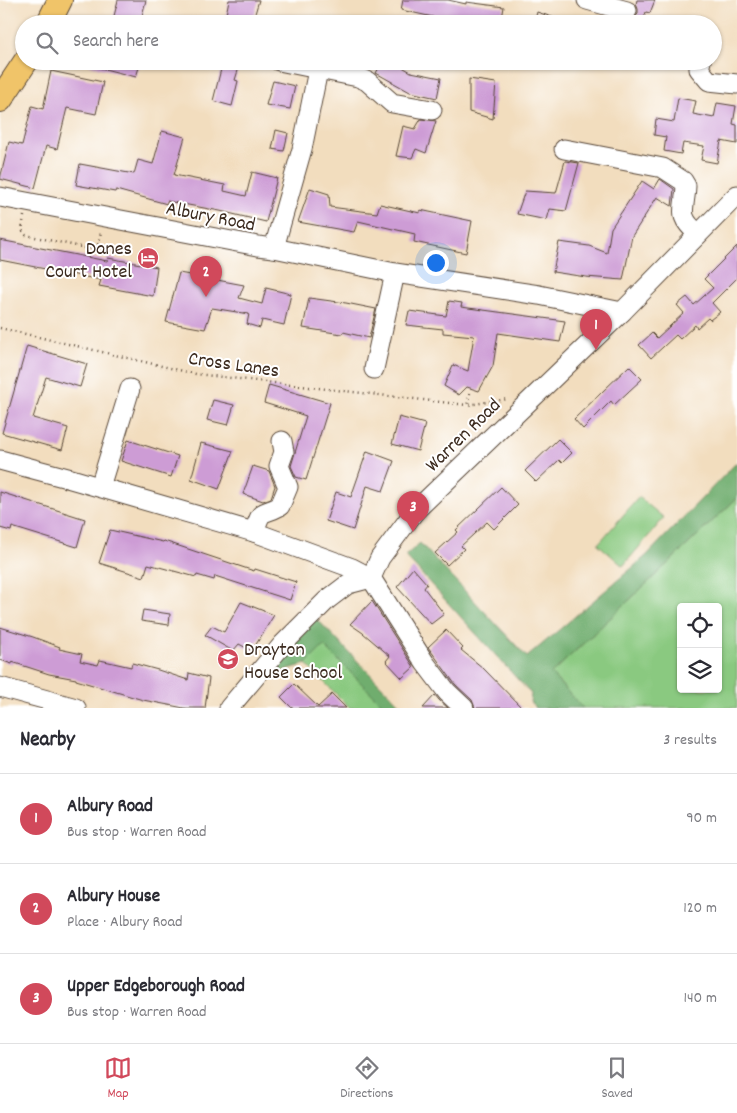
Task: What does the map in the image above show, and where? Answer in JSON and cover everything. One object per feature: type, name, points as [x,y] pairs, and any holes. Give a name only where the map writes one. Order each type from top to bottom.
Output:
[{"type":"main road","points":[[52,15],[60,0]]},
{"type":"main road","points":[[0,100],[20,70]]},
{"type":"street","points":[[588,0],[627,10]]},
{"type":"street","points":[[274,248],[302,149],[318,70],[358,77],[368,81],[392,102],[432,110]]},
{"type":"street","points":[[701,70],[709,81],[737,84]]},
{"type":"street","points":[[564,150],[663,168],[683,181],[686,186],[682,210],[683,216],[698,234]]},
{"type":"street","name":"Warren Road","points":[[371,578],[380,558],[416,511],[622,312],[737,195]]},
{"type":"street","name":"Albury Road","points":[[0,197],[274,248],[395,273],[539,295],[622,312]]},
{"type":"street","points":[[374,369],[395,273]]},
{"type":"street","points":[[100,487],[130,389]]},
{"type":"street","points":[[254,532],[260,515],[280,506],[288,487],[279,466],[284,452],[282,441]]},
{"type":"street","points":[[0,460],[254,532],[352,568],[371,578],[425,663],[447,692],[464,708]]},
{"type":"street","points":[[229,708],[293,633],[327,600],[348,584],[371,578]]},
{"type":"street","points":[[0,687],[76,708]]},
{"type":"street","points":[[0,699],[19,692]]},
{"type":"path","points":[[27,202],[22,230],[26,235],[90,248],[98,244],[105,217]]},
{"type":"path","name":"Cross Lanes","points":[[0,328],[196,374],[467,405],[534,395]]},
{"type":"path","points":[[467,405],[470,393]]},
{"type":"green space","points":[[737,462],[737,498],[551,674],[583,708],[536,708],[530,702],[531,694],[405,556],[420,543],[527,657],[646,556]]},
{"type":"green space","points":[[639,497],[664,518],[623,566],[598,544]]},
{"type":"green space","points":[[737,498],[737,708],[583,708],[551,674]]},
{"type":"green space","points":[[312,614],[403,708],[386,708],[324,646],[306,664],[254,679]]},
{"type":"green space","points":[[324,646],[386,708],[350,708],[306,664]]},
{"type":"building","points":[[118,0],[146,0],[142,15],[114,15]]},
{"type":"building","points":[[229,0],[259,0],[255,15],[226,15]]},
{"type":"building","points":[[403,0],[448,0],[466,4],[466,2],[504,7],[503,15],[424,15],[401,10]]},
{"type":"building","points":[[637,0],[655,0],[650,13],[646,12],[645,15],[637,15]]},
{"type":"building","points":[[109,70],[138,70],[136,77]]},
{"type":"building","points":[[221,70],[238,70],[235,80],[238,81],[232,106],[213,101]]},
{"type":"building","points":[[378,70],[408,70],[441,78],[437,98],[410,92],[376,73]]},
{"type":"building","points":[[51,71],[103,82],[96,114],[67,108],[57,149],[46,146],[35,188],[0,179],[9,142],[22,145],[32,106],[43,109]]},
{"type":"building","points":[[469,79],[496,83],[493,119],[469,112]]},
{"type":"building","points":[[273,81],[295,86],[290,109],[266,105]]},
{"type":"building","points":[[678,98],[696,101],[693,114],[714,118],[717,103],[736,106],[733,124],[737,125],[737,144],[721,141],[717,163],[701,160],[704,146],[683,143],[681,154],[664,151],[666,137],[654,135],[656,119],[674,122]]},
{"type":"building","points":[[421,119],[436,121],[426,153],[416,149],[412,158],[396,156],[403,126],[415,129]]},
{"type":"building","points":[[276,130],[288,133],[284,151],[272,149]]},
{"type":"building","points":[[162,131],[185,137],[174,175],[225,185],[224,191],[246,196],[252,172],[277,178],[266,222],[167,201],[167,204],[116,190],[115,192],[76,185],[80,164],[134,174],[138,160],[153,164]]},
{"type":"building","points":[[565,161],[579,163],[566,211],[550,209],[547,220],[517,214],[525,191],[556,193]]},
{"type":"building","points":[[660,179],[674,189],[672,206],[657,197],[632,236],[623,280],[553,272],[559,242],[589,246],[607,253],[611,228],[642,181],[654,189]]},
{"type":"building","points":[[310,188],[329,194],[330,207],[377,213],[380,204],[420,213],[420,210],[472,221],[466,253],[414,242],[415,234],[358,221],[354,232],[298,222]]},
{"type":"building","points":[[0,240],[107,261],[108,258],[157,267],[153,296],[99,286],[101,280],[0,260]]},
{"type":"building","points":[[737,246],[737,278],[712,303],[720,312],[710,320],[708,318],[697,328],[695,325],[680,339],[676,335],[651,358],[639,345],[652,333],[657,338],[684,313],[677,305],[687,297],[694,305],[713,288],[704,279]]},
{"type":"building","points":[[179,273],[244,285],[239,298],[262,304],[266,288],[291,294],[284,325],[262,320],[260,328],[247,324],[249,314],[212,308],[205,329],[166,322]]},
{"type":"building","points":[[309,298],[376,309],[369,338],[343,332],[342,334],[303,328]]},
{"type":"building","points":[[449,301],[462,303],[461,307],[565,321],[560,342],[498,333],[493,366],[479,391],[467,387],[459,395],[444,386],[453,365],[468,371],[474,336],[443,333],[443,329],[406,325],[409,311],[446,316]]},
{"type":"building","points":[[27,346],[87,364],[80,387],[46,377],[33,418],[68,428],[62,450],[2,433]]},
{"type":"building","points":[[629,366],[642,379],[614,405],[611,401],[583,429],[574,419]]},
{"type":"building","points":[[269,385],[330,403],[306,480],[296,477],[291,466],[306,416],[264,403]]},
{"type":"building","points":[[213,400],[234,405],[228,425],[207,420]]},
{"type":"building","points":[[399,417],[425,424],[418,451],[392,444]]},
{"type":"building","points":[[558,439],[572,453],[562,463],[559,460],[536,482],[525,471]]},
{"type":"building","points":[[128,440],[178,456],[171,477],[121,461]]},
{"type":"building","points":[[201,443],[233,451],[219,489],[191,479]]},
{"type":"building","points":[[367,451],[394,461],[383,491],[367,486],[353,530],[326,521],[336,492],[351,497]]},
{"type":"building","points":[[253,466],[269,471],[275,486],[271,498],[263,501],[243,494]]},
{"type":"building","points":[[501,487],[518,505],[494,529],[487,522],[461,546],[464,549],[447,565],[435,553]]},
{"type":"building","points":[[0,492],[85,519],[77,547],[12,527],[11,531],[0,528]]},
{"type":"building","points":[[110,530],[164,541],[254,571],[255,569],[296,582],[290,600],[215,576],[214,580],[197,575],[196,577],[148,564],[144,577],[99,563]]},
{"type":"building","points":[[413,568],[427,584],[424,588],[444,614],[431,624],[397,587]]},
{"type":"building","points":[[372,601],[414,667],[402,678],[386,661],[390,656],[350,624]]},
{"type":"building","points":[[241,602],[274,615],[252,651],[239,644],[233,651],[205,635],[212,626],[224,632]]},
{"type":"building","points":[[143,610],[170,614],[169,625],[141,621]]},
{"type":"building","points":[[0,627],[60,647],[59,649],[82,654],[80,661],[98,665],[100,660],[131,667],[132,663],[188,680],[189,673],[209,678],[205,708],[184,708],[143,700],[76,679],[49,674],[0,660]]},
{"type":"building","points":[[446,630],[463,648],[461,650],[483,668],[522,708],[475,708],[472,700],[455,684],[428,647]]},
{"type":"building","points":[[294,684],[318,707],[332,694],[346,708],[292,708],[281,697]]},
{"type":"building","points":[[435,695],[439,700],[448,708],[423,708]]},
{"type":"place","name":"Danes Court Hotel","points":[[148,258]]},
{"type":"place","name":"Albury House","points":[[206,297]]},
{"type":"place","name":"Albury Road","points":[[596,350]]},
{"type":"place","name":"Upper Edgeborough Road","points":[[413,532]]},
{"type":"place","name":"Drayton House School","points":[[228,659]]}]
